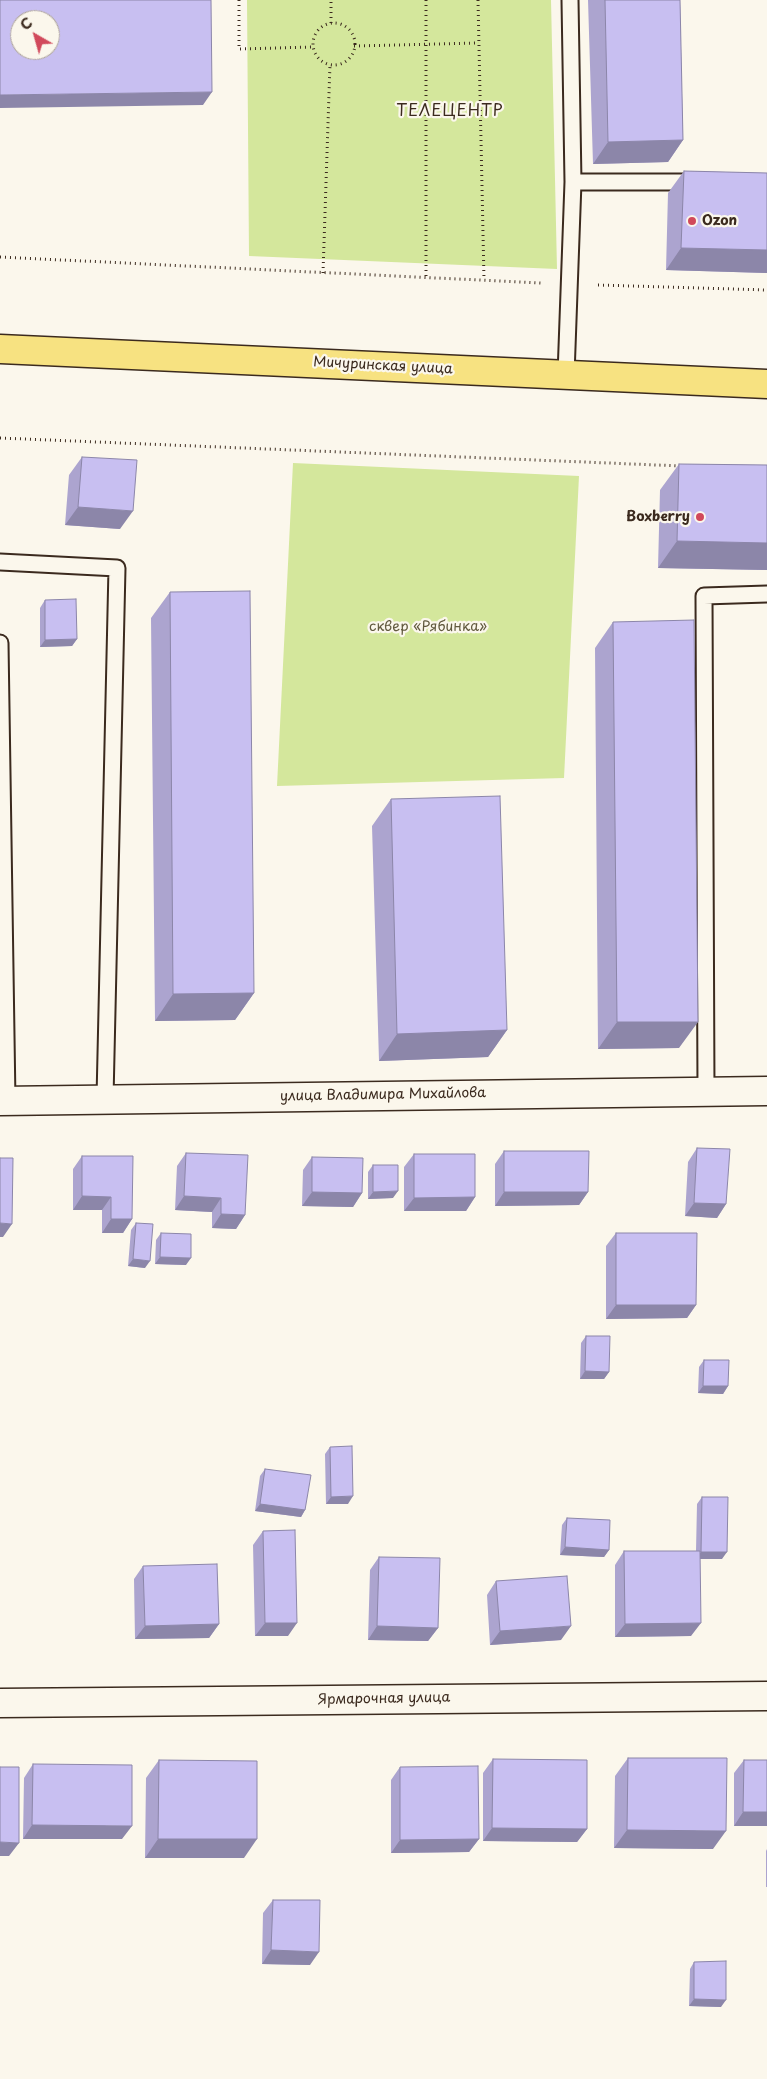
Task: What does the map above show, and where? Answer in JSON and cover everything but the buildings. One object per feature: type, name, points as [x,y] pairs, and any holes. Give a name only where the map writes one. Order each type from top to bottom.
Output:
[{"type":"main road","name":"Мичуринская улица","points":[[0,349],[767,384]]},
{"type":"street","name":"улица Владимира Михайлова","points":[[4,1101],[105,1098],[767,1091]]},
{"type":"street","name":"Ярмарочная улица","points":[[0,1703],[767,1696]]},
{"type":"lane","points":[[566,375],[573,182],[570,0]]},
{"type":"lane","points":[[573,182],[709,182]]},
{"type":"lane","points":[[0,562],[117,568],[105,1098]]},
{"type":"lane","points":[[706,1092],[704,596],[767,594]]},
{"type":"lane","points":[[0,643],[4,1101]]},
{"type":"path","points":[[239,0],[239,49],[313,47]]},
{"type":"path","points":[[331,23],[332,0]]},
{"type":"path","points":[[426,0],[426,278]]},
{"type":"path","points":[[478,0],[484,280]]},
{"type":"path","points":[[331,23],[342,24],[347,27],[353,36],[354,46],[352,52],[341,63],[330,64],[320,60],[313,47],[318,30],[331,23]]},
{"type":"path","points":[[354,46],[479,42]]},
{"type":"path","points":[[323,273],[330,64]]},
{"type":"path","points":[[0,257],[426,278],[767,290]]},
{"type":"path","points":[[0,438],[688,466]]},
{"type":"green space","points":[[247,0],[551,0],[557,269],[249,256]]},
{"type":"green space","name":"сквер «Рябинка»","points":[[293,463],[579,476],[564,778],[277,786]]},
{"type":"place","name":"Ozon","points":[[692,221]]},
{"type":"place","name":"Boxberry","points":[[700,517]]},
{"type":"district","name":"ТЕЛЕЦЕНТР","points":[[450,112]]}]
